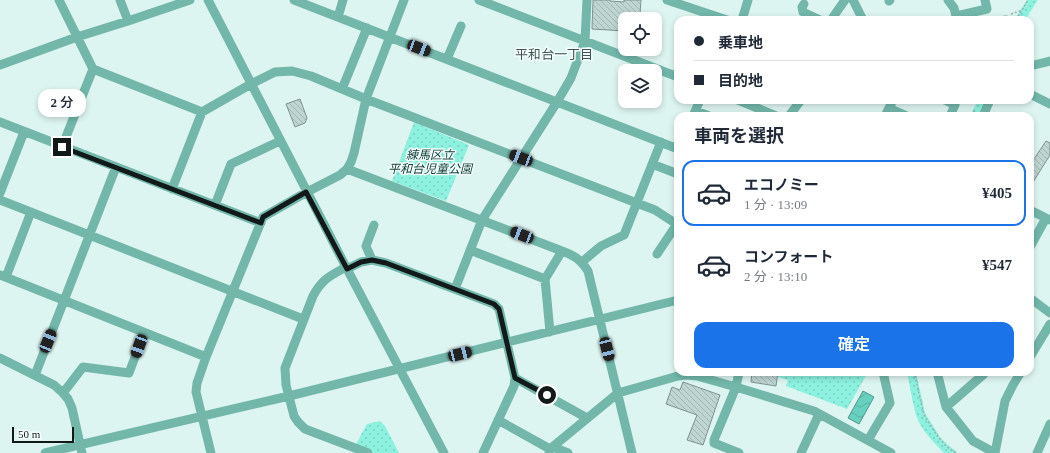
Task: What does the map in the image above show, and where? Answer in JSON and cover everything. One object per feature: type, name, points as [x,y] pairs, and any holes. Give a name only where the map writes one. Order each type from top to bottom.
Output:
[{"type":"street","points":[[59,0],[93,69],[202,112]]},
{"type":"street","points":[[120,0],[128,21]]},
{"type":"street","points":[[0,65],[77,37],[190,0]]},
{"type":"street","points":[[208,0],[306,192],[444,453]]},
{"type":"street","points":[[294,0],[674,147]]},
{"type":"street","points":[[338,17],[343,0]]},
{"type":"street","points":[[211,453],[196,392],[197,382],[263,217],[306,192],[340,175],[347,169],[354,153],[366,99],[404,0]]},
{"type":"street","points":[[479,0],[495,3],[585,41],[674,75]]},
{"type":"street","points":[[455,289],[482,220],[571,78],[585,41],[587,0]]},
{"type":"street","points":[[667,0],[715,16]]},
{"type":"street","points":[[743,16],[748,0]]},
{"type":"street","points":[[834,16],[845,0]]},
{"type":"street","points":[[853,0],[861,16]]},
{"type":"street","points":[[948,0],[954,8],[956,16]]},
{"type":"street","points":[[964,16],[988,9],[985,0]]},
{"type":"street","points":[[804,4],[802,7],[804,12],[812,16]]},
{"type":"street","points":[[447,59],[461,26]]},
{"type":"street","points":[[342,89],[366,28]]},
{"type":"street","points":[[1034,65],[1050,61]]},
{"type":"street","points":[[62,147],[93,69]]},
{"type":"street","points":[[172,189],[202,112],[275,72],[292,70],[311,76],[366,99],[655,210],[674,222]]},
{"type":"street","points":[[1034,96],[1050,104]]},
{"type":"street","points":[[748,104],[766,112]]},
{"type":"street","points":[[0,122],[261,223]]},
{"type":"street","points":[[0,193],[24,132]]},
{"type":"street","points":[[215,205],[231,164],[280,141]]},
{"type":"street","points":[[582,262],[601,246],[624,234],[661,142]]},
{"type":"street","points":[[652,164],[674,172]]},
{"type":"street","points":[[35,375],[116,167]]},
{"type":"street","points":[[347,169],[570,254],[582,262],[588,271],[632,453]]},
{"type":"street","points":[[0,200],[303,319]]},
{"type":"street","points":[[31,212],[3,276],[206,357]]},
{"type":"street","points":[[1034,212],[1048,219],[1034,241]]},
{"type":"street","points":[[372,260],[366,246],[374,225]]},
{"type":"street","points":[[657,254],[674,228]]},
{"type":"street","points":[[470,250],[545,280]]},
{"type":"street","points":[[550,332],[545,280],[562,251]]},
{"type":"street","points":[[365,452],[305,429],[298,422],[294,416],[286,385],[285,368],[303,319],[319,285],[346,268],[361,262],[372,260],[386,263],[494,304],[499,309],[515,378],[514,386],[483,453]]},
{"type":"street","points":[[45,453],[81,449],[202,416],[674,301]]},
{"type":"street","points":[[1034,301],[1050,313]]},
{"type":"street","points":[[1034,350],[1050,324]]},
{"type":"street","points":[[63,393],[83,367],[129,373],[144,333]]},
{"type":"street","points":[[0,358],[54,385],[63,393],[68,399],[72,408],[81,449]]},
{"type":"street","points":[[550,450],[618,393],[678,376]]},
{"type":"street","points":[[700,376],[814,411],[890,453]]},
{"type":"street","points":[[738,376],[736,387],[714,443],[717,449],[739,453]]},
{"type":"street","points":[[868,440],[890,403],[884,376]]},
{"type":"street","points":[[938,376],[946,407],[973,441],[995,453],[1006,401],[1019,376]]},
{"type":"street","points":[[946,407],[982,376]]},
{"type":"street","points":[[515,378],[587,418]]},
{"type":"street","points":[[801,453],[819,414]]},
{"type":"street","points":[[498,420],[550,450],[568,453]]},
{"type":"street","points":[[1037,453],[1050,424]]},
{"type":"path","points":[[1018,16],[1028,0]]},
{"type":"path","points":[[915,376],[924,415],[938,437],[947,447],[956,453]]},
{"type":"green space","points":[[1027,0],[1038,0],[1028,16],[1017,16]]},
{"type":"green space","points":[[976,104],[984,104],[981,112],[972,112]]},
{"type":"green space","name":"練馬区立 平和台児童公園","points":[[414,122],[469,145],[446,201],[392,181]]},
{"type":"green space","points":[[866,376],[847,409],[786,386],[788,380],[778,377]]},
{"type":"green space","points":[[908,376],[917,376],[925,413],[940,437],[958,453],[944,453],[924,431],[915,410]]},
{"type":"green space","points":[[380,421],[385,426],[399,453],[374,453],[355,446],[367,424]]},
{"type":"water","points":[[863,391],[874,397],[859,424],[848,418]]},
{"type":"building","points":[[593,0],[624,2],[624,0],[641,0],[640,12],[618,12],[618,31],[592,29]]},
{"type":"building","points":[[300,99],[307,118],[305,123],[295,127],[286,104]]},
{"type":"building","points":[[1046,141],[1050,143],[1050,155],[1034,181],[1034,159]]},
{"type":"building","points":[[752,376],[777,376],[776,386],[751,382]]},
{"type":"building","points":[[683,382],[720,395],[703,445],[687,440],[697,415],[666,404],[672,387],[680,390]]},
{"type":"district","name":"平和台一丁目","points":[[554,54]]},
{"type":"route","points":[[62,147],[261,223],[263,217],[306,192],[347,269],[361,262],[372,260],[386,263],[494,304],[499,309],[515,378],[547,395]]}]
